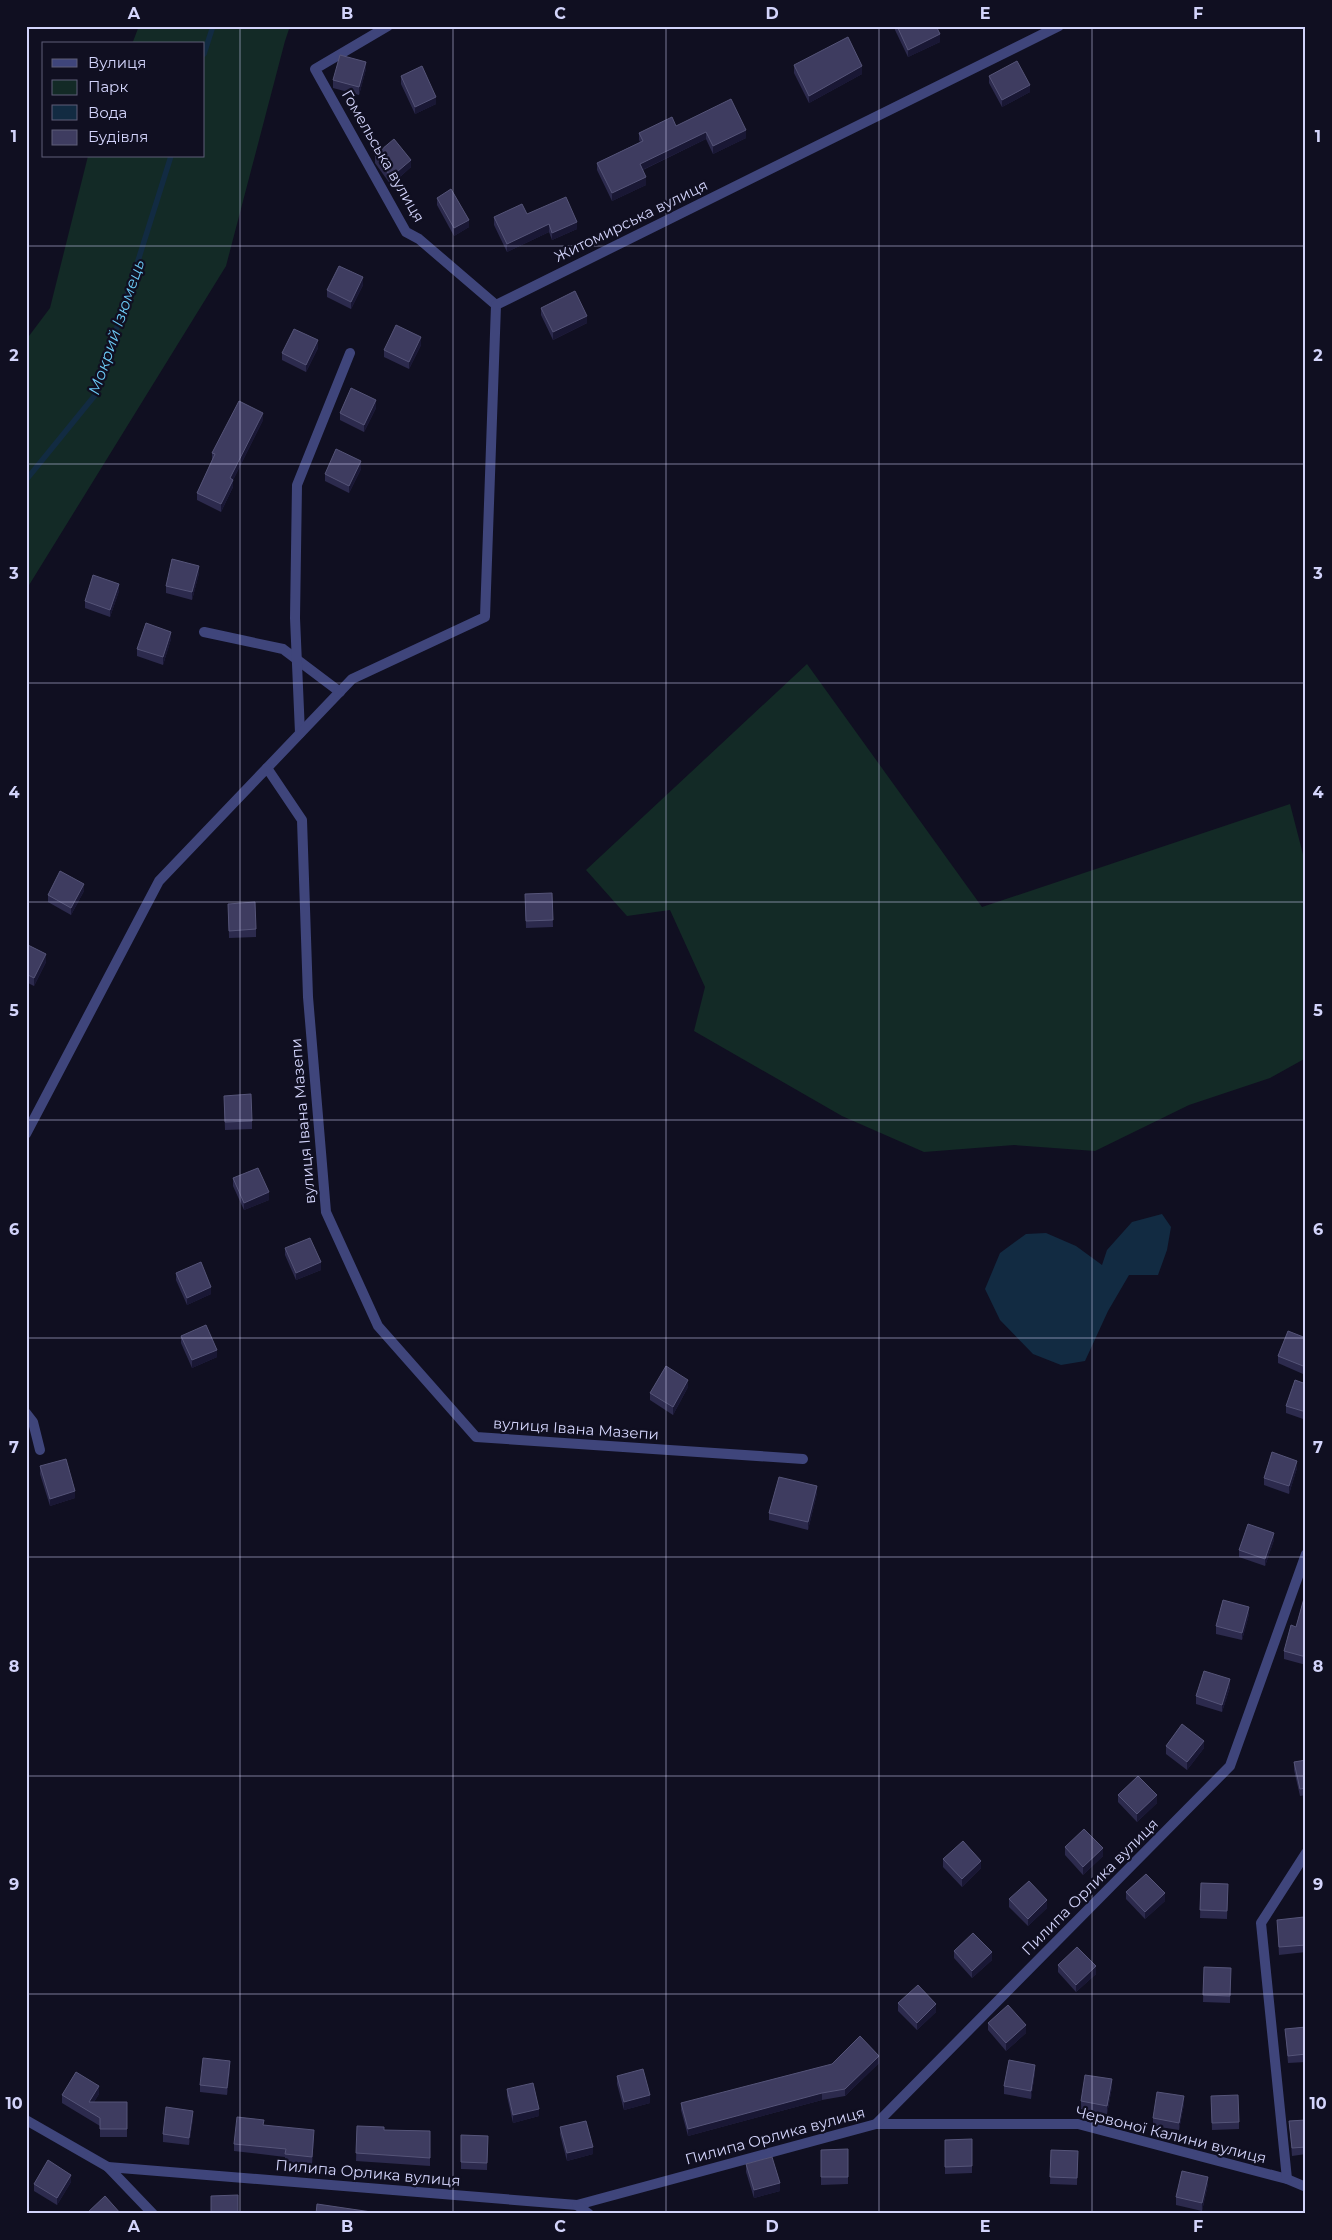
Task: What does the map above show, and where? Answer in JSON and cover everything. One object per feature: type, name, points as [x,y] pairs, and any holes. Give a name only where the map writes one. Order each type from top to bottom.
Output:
[{"type":"street","name":"Гомельська вулиця","points":[[388,26],[316,69],[406,232],[419,239],[496,305]]},
{"type":"street","name":"Житомирська вулиця","points":[[496,305],[1059,26]]},
{"type":"street","points":[[26,1134],[159,881],[352,679],[485,617],[496,305]]},
{"type":"street","points":[[300,733],[295,618],[298,486],[350,353]]},
{"type":"street","points":[[204,632],[283,649],[340,692]]},
{"type":"street","name":"вулиця Івана Мазепи","points":[[267,768],[302,820],[308,998],[326,1212],[378,1326],[476,1437],[802,1459]]},
{"type":"street","points":[[26,1413],[33,1422],[40,1450]]},
{"type":"street","name":"Пилипа Орлика вулиця","points":[[108,2167],[577,2205],[876,2124],[1230,1766],[1306,1554]]},
{"type":"street","points":[[1287,2179],[1261,1922],[1306,1853]]},
{"type":"street","points":[[26,2120],[108,2167],[154,2214]]},
{"type":"street","name":"Червоної Калини вулиця","points":[[876,2124],[1078,2124],[1287,2179],[1306,2187]]},
{"type":"street","points":[[577,2205],[589,2214]]},
{"type":"green space","points":[[139,26],[290,26],[226,266],[26,590],[26,340],[50,308],[88,158],[205,158],[205,42],[133,42]]},
{"type":"green space","points":[[807,664],[982,907],[1290,804],[1306,866],[1306,1058],[1270,1078],[1189,1105],[1095,1151],[1014,1145],[924,1152],[842,1116],[694,1031],[705,987],[670,910],[627,916],[586,870]]},
{"type":"water","points":[[1162,1214],[1171,1227],[1167,1250],[1158,1275],[1129,1275],[1108,1311],[1085,1361],[1061,1365],[1033,1354],[1000,1320],[985,1289],[1000,1253],[1026,1234],[1046,1233],[1076,1246],[1102,1265],[1107,1250],[1132,1222]]},
{"type":"building","points":[[897,26],[936,26],[940,34],[908,50]]},
{"type":"building","points":[[848,37],[862,66],[809,96],[794,65]]},
{"type":"building","points":[[340,55],[366,62],[359,87],[333,80]]},
{"type":"building","points":[[1017,61],[1030,85],[1002,100],[989,76]]},
{"type":"building","points":[[422,66],[436,97],[415,107],[401,76]]},
{"type":"building","points":[[731,99],[746,130],[713,146],[706,132],[640,164],[646,177],[612,193],[597,163],[643,141],[639,133],[672,117],[676,126]]},
{"type":"building","points":[[394,139],[411,160],[391,177],[375,155]]},
{"type":"building","points":[[451,189],[469,220],[454,228],[437,198]]},
{"type":"building","points":[[566,197],[577,222],[552,233],[549,224],[507,244],[494,217],[522,204],[527,214]]},
{"type":"building","points":[[339,266],[363,277],[351,302],[327,290]]},
{"type":"building","points":[[575,291],[587,316],[553,332],[541,308]]},
{"type":"building","points":[[396,325],[421,337],[409,362],[384,350]]},
{"type":"building","points":[[294,329],[318,340],[306,365],[282,353]]},
{"type":"building","points":[[351,388],[376,400],[364,425],[340,413]]},
{"type":"building","points":[[239,401],[263,413],[230,478],[233,480],[221,504],[197,493],[215,454],[212,453]]},
{"type":"building","points":[[336,449],[361,461],[349,486],[325,474]]},
{"type":"building","points":[[172,559],[199,566],[192,592],[166,586]]},
{"type":"building","points":[[93,575],[119,584],[110,610],[85,601]]},
{"type":"building","points":[[146,623],[171,632],[163,657],[137,649]]},
{"type":"building","points":[[60,871],[84,884],[71,908],[48,895]]},
{"type":"building","points":[[552,893],[553,920],[526,921],[525,894]]},
{"type":"building","points":[[255,902],[256,929],[229,931],[228,904]]},
{"type":"building","points":[[26,944],[46,954],[34,978],[26,974]]},
{"type":"building","points":[[251,1094],[252,1121],[225,1122],[224,1096]]},
{"type":"building","points":[[258,1168],[269,1192],[244,1203],[233,1178]]},
{"type":"building","points":[[310,1238],[321,1262],[296,1273],[285,1248]]},
{"type":"building","points":[[201,1262],[211,1287],[187,1298],[176,1273]]},
{"type":"building","points":[[206,1325],[217,1350],[192,1360],[181,1336]]},
{"type":"building","points":[[1288,1331],[1306,1338],[1306,1359],[1303,1366],[1278,1356]]},
{"type":"building","points":[[666,1366],[688,1380],[673,1407],[650,1393]]},
{"type":"building","points":[[1295,1380],[1306,1384],[1306,1412],[1286,1406]]},
{"type":"building","points":[[1272,1452],[1297,1461],[1289,1486],[1264,1478]]},
{"type":"building","points":[[66,1459],[75,1491],[50,1499],[40,1466]]},
{"type":"building","points":[[779,1477],[817,1486],[808,1522],[769,1513]]},
{"type":"building","points":[[1248,1524],[1274,1533],[1265,1559],[1239,1550]]},
{"type":"building","points":[[1306,1591],[1306,1657],[1284,1651],[1291,1625],[1296,1627]]},
{"type":"building","points":[[1223,1600],[1249,1607],[1242,1633],[1216,1626]]},
{"type":"building","points":[[1204,1671],[1230,1679],[1222,1705],[1196,1696]]},
{"type":"building","points":[[1182,1724],[1204,1741],[1187,1762],[1166,1746]]},
{"type":"building","points":[[1306,1760],[1306,1788],[1300,1789],[1294,1762]]},
{"type":"building","points":[[1138,1776],[1157,1795],[1137,1814],[1118,1795]]},
{"type":"building","points":[[1084,1829],[1103,1848],[1083,1867],[1065,1847]]},
{"type":"building","points":[[963,1841],[981,1861],[962,1879],[943,1859]]},
{"type":"building","points":[[1146,1874],[1165,1893],[1145,1912],[1126,1892]]},
{"type":"building","points":[[1029,1881],[1047,1900],[1028,1919],[1009,1899]]},
{"type":"building","points":[[1201,1883],[1228,1884],[1227,1911],[1200,1910]]},
{"type":"building","points":[[1304,1917],[1306,1945],[1279,1947],[1277,1920]]},
{"type":"building","points":[[973,1933],[992,1952],[972,1971],[954,1951]]},
{"type":"building","points":[[1077,1947],[1096,1966],[1076,1985],[1058,1965]]},
{"type":"building","points":[[1204,1967],[1231,1968],[1230,1996],[1203,1995]]},
{"type":"building","points":[[918,1985],[936,2004],[917,2023],[898,2003]]},
{"type":"building","points":[[1008,2005],[1026,2025],[1006,2043],[988,2023]]},
{"type":"building","points":[[1306,2027],[1306,2054],[1288,2056],[1285,2029]]},
{"type":"building","points":[[860,2036],[879,2056],[845,2089],[822,2093],[688,2129],[681,2103],[832,2064]]},
{"type":"building","points":[[203,2058],[230,2061],[227,2088],[200,2085]]},
{"type":"building","points":[[1009,2060],[1035,2065],[1031,2091],[1004,2086]]},
{"type":"building","points":[[643,2069],[650,2095],[624,2102],[617,2076]]},
{"type":"building","points":[[76,2072],[99,2086],[89,2102],[127,2102],[127,2129],[100,2129],[100,2118],[62,2095]]},
{"type":"building","points":[[1085,2075],[1112,2079],[1107,2106],[1081,2101]]},
{"type":"building","points":[[533,2083],[539,2109],[513,2115],[507,2089]]},
{"type":"building","points":[[1157,2092],[1184,2096],[1179,2123],[1153,2118]]},
{"type":"building","points":[[1238,2095],[1239,2122],[1212,2123],[1211,2096]]},
{"type":"building","points":[[166,2107],[193,2111],[189,2138],[163,2134]]},
{"type":"building","points":[[237,2117],[264,2120],[263,2125],[314,2130],[312,2157],[285,2154],[286,2149],[234,2144]]},
{"type":"building","points":[[1306,2120],[1306,2147],[1292,2148],[1289,2121]]},
{"type":"building","points":[[586,2121],[593,2147],[567,2153],[560,2127]]},
{"type":"building","points":[[357,2126],[384,2127],[384,2130],[430,2131],[430,2158],[356,2153]]},
{"type":"building","points":[[461,2135],[488,2136],[487,2163],[461,2162]]},
{"type":"building","points":[[972,2139],[972,2166],[945,2167],[945,2140]]},
{"type":"building","points":[[848,2149],[848,2177],[821,2177],[821,2150]]},
{"type":"building","points":[[1051,2150],[1078,2151],[1077,2178],[1050,2177]]},
{"type":"building","points":[[772,2157],[780,2183],[754,2190],[746,2164]]},
{"type":"building","points":[[48,2160],[71,2175],[57,2198],[34,2184]]},
{"type":"building","points":[[1182,2171],[1208,2177],[1202,2203],[1176,2197]]},
{"type":"building","points":[[238,2195],[238,2214],[211,2214],[211,2196]]},
{"type":"building","points":[[105,2196],[121,2214],[86,2214]]},
{"type":"building","points":[[317,2204],[385,2214],[316,2214]]},
{"type":"waterway","name":"Мокрий Ізюмець","points":[[205,51],[213,26]]},
{"type":"waterway","name":"Мокрий Ізюмець","points":[[26,480],[96,394],[170,158]]}]
